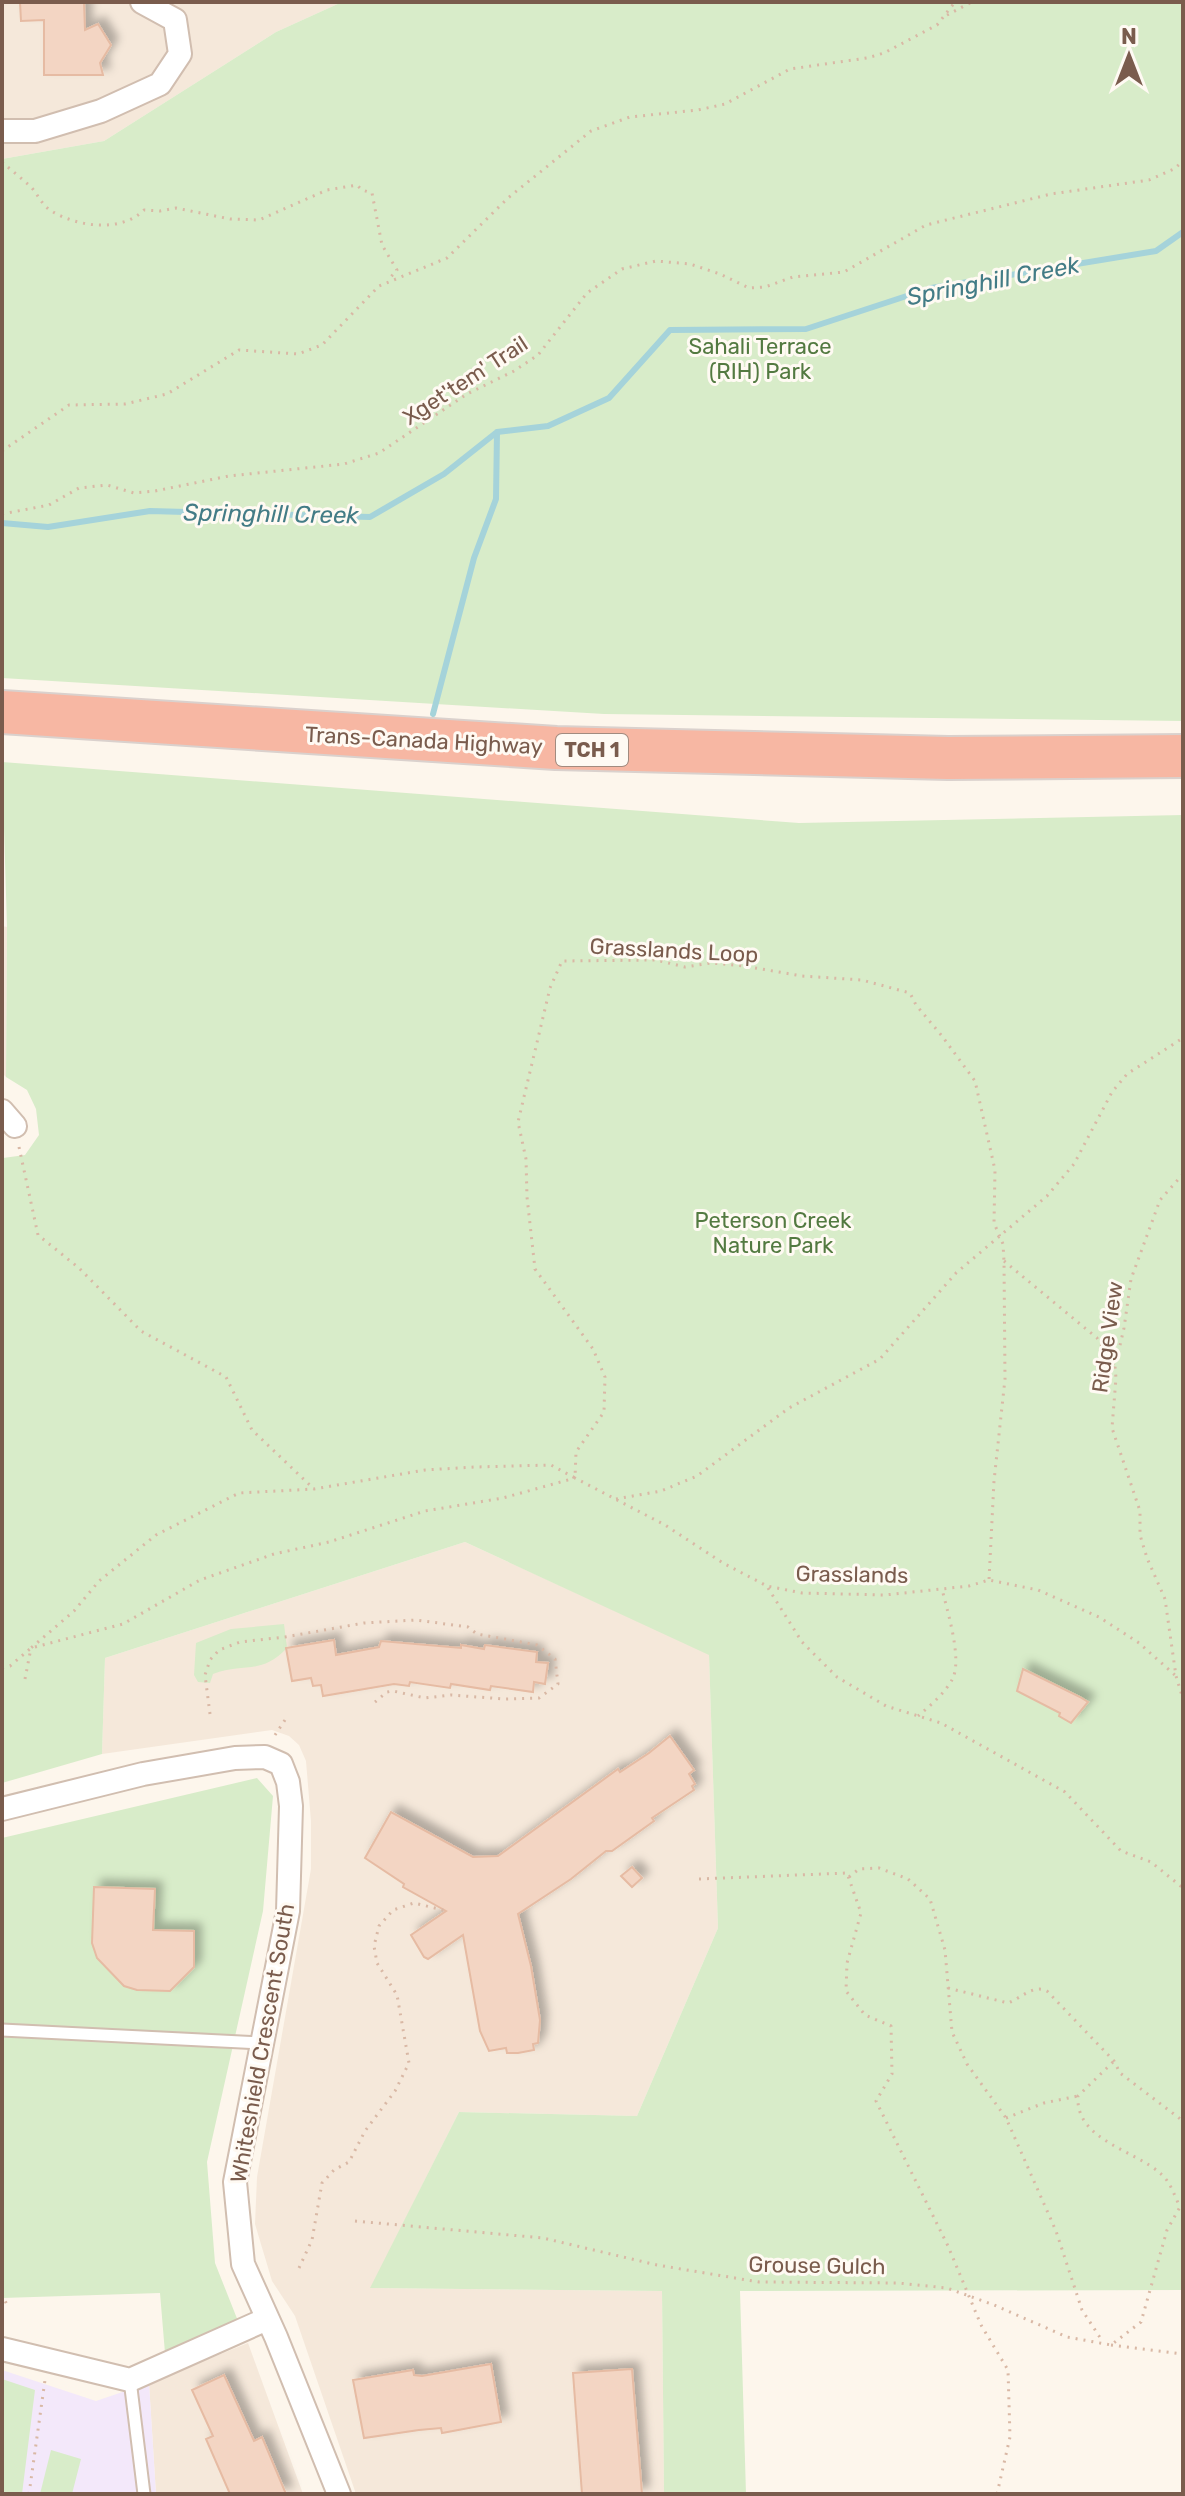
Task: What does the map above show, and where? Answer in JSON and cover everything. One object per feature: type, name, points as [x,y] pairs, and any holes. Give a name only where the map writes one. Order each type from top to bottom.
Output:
[{"type":"highway","name":"Trans-Canada Highway","points":[[2,712],[413,741],[618,751],[948,758],[1183,756]]},
{"type":"highway","name":"Trans-Canada Highway","points":[[2,739],[572,776],[868,784],[1183,784]]},
{"type":"street","points":[[2,131],[35,131],[101,111],[160,84],[180,54],[175,20],[142,2]]},
{"type":"street","name":"Whiteshield Crescent South","points":[[2,1809],[143,1774],[235,1758],[265,1757],[281,1764],[288,1782],[291,1806],[288,1911],[235,2182],[243,2264],[339,2494]]},
{"type":"street","points":[[2,2349],[130,2380],[267,2319]]},
{"type":"lane","points":[[2,2030],[262,2043]]},
{"type":"lane","points":[[130,2380],[144,2494]]},
{"type":"path","points":[[388,280],[447,258],[508,198],[591,131],[603,125],[630,117],[725,104],[790,69],[884,53],[926,33],[955,2]]},
{"type":"path","points":[[946,15],[972,2]]},
{"type":"path","name":"Xget'tem' Trail","points":[[2,514],[49,505],[79,488],[107,485],[134,493],[155,491],[229,476],[344,464],[379,453],[467,394],[514,371],[538,355],[587,293],[622,269],[656,261],[690,264],[749,288],[765,287],[793,277],[844,272],[926,225],[1051,194],[1149,180],[1174,169],[1183,161]]},
{"type":"path","points":[[2,162],[31,187],[49,209],[73,221],[99,224],[118,224],[149,209],[160,211],[176,208],[230,219],[259,220],[327,190],[357,185],[372,193],[382,245],[397,270],[322,345],[298,354],[239,350],[167,394],[125,404],[69,405],[2,451]]},
{"type":"path","name":"Grasslands Loop","points":[[575,1478],[576,1452],[604,1412],[605,1377],[593,1349],[535,1269],[526,1159],[518,1122],[550,988],[562,961],[656,960],[685,967],[711,963],[802,976],[862,980],[910,993],[975,1081],[995,1170],[994,1223],[1000,1235],[1004,1261],[1005,1379],[994,1481],[989,1580]]},
{"type":"path","points":[[616,1499],[661,1491],[697,1476],[789,1408],[880,1359],[956,1273],[1047,1196],[1074,1164],[1112,1092],[1127,1074],[1183,1038]]},
{"type":"path","points":[[8,1118],[38,1235],[79,1268],[141,1331],[226,1377],[252,1430],[314,1489]]},
{"type":"path","name":"Ridge View","points":[[1183,1174],[1160,1200],[1131,1279],[1115,1367],[1112,1428],[1140,1511],[1140,1535],[1147,1558],[1165,1599],[1176,1676],[1183,1699]]},
{"type":"path","points":[[1004,1261],[1097,1338],[1115,1367]]},
{"type":"path","points":[[2,1668],[10,1666],[74,1611],[99,1581],[156,1535],[239,1493],[314,1489],[425,1470],[475,1467],[551,1465],[575,1478]]},
{"type":"path","points":[[31,1648],[123,1624],[200,1580],[274,1554],[329,1542],[425,1511],[503,1498],[575,1478]]},
{"type":"path","name":"Grasslands","points":[[575,1478],[665,1525],[723,1563],[767,1586],[802,1593],[885,1595],[969,1586],[989,1580],[1038,1590],[1099,1617],[1139,1643],[1176,1676]]},
{"type":"path","points":[[767,1586],[802,1642],[837,1677],[886,1706],[941,1723],[1065,1792],[1121,1851],[1151,1862],[1183,1888]]},
{"type":"path","points":[[918,1716],[933,1703],[953,1677],[954,1638],[942,1589]]},
{"type":"path","points":[[210,1714],[205,1675],[210,1660],[219,1650],[240,1642],[364,1623],[416,1620],[468,1627],[477,1634],[537,1645],[555,1659],[558,1684],[539,1698],[451,1695],[425,1698],[393,1691],[375,1702]]},
{"type":"path","points":[[25,1679],[31,1648]]},
{"type":"path","points":[[275,1735],[287,1717]]},
{"type":"path","points":[[849,1877],[859,1869],[879,1868],[908,1879],[930,1899],[945,1950],[952,2032],[967,2064],[1006,2118],[1056,2231],[1082,2310],[1104,2343]]},
{"type":"path","points":[[699,1879],[847,1873],[849,1877],[861,1913],[847,1963],[846,1991],[865,2015],[891,2026],[892,2074],[876,2101],[948,2246],[981,2325],[1008,2370],[1010,2437],[997,2494]]},
{"type":"path","points":[[299,2268],[312,2240],[322,2183],[334,2170],[349,2162],[365,2131],[395,2091],[409,2063],[397,1995],[377,1963],[374,1946],[379,1926],[393,1910],[414,1903],[447,1911]]},
{"type":"path","points":[[948,1988],[1008,2003],[1041,1988],[1047,1991],[1114,2061],[1120,2073],[1183,2121]]},
{"type":"path","points":[[1006,2118],[1044,2103],[1078,2096],[1114,2061]]},
{"type":"path","points":[[1078,2096],[1079,2112],[1088,2128],[1164,2175],[1181,2207],[1167,2230],[1141,2322],[1111,2345]]},
{"type":"path","name":"Grouse Gulch","points":[[355,2221],[543,2238],[657,2265],[759,2282],[898,2283],[947,2288],[1067,2337],[1183,2354]]},
{"type":"path","points":[[2,2294],[8,2307]]},
{"type":"path","points":[[29,2494],[42,2398],[51,2361]]},
{"type":"shaded area","points":[[2,2],[342,2],[276,32],[104,141],[2,159]]},
{"type":"shaded area","points":[[2,926],[7,927],[6,1077],[2,1073]]},
{"type":"shaded area","points":[[465,1542],[709,1654],[718,1928],[637,2116],[459,2112],[371,2288],[662,2291],[664,2494],[356,2494],[295,2316],[272,2281],[255,2224],[257,2177],[311,1869],[306,1761],[299,1745],[289,1736],[272,1730],[102,1754],[105,1658]]},
{"type":"shaded area","points":[[248,2343],[303,2494],[156,2494],[149,2383]]},
{"type":"shaded area","points":[[2,2370],[96,2401],[149,2383],[156,2494],[2,2494]]},
{"type":"green space","name":"Sahali Terrace (RIH) Park","points":[[342,2],[1183,2],[1183,721],[604,714],[2,678],[2,159],[104,141],[276,32]]},
{"type":"green space","name":"Peterson Creek Nature Park","points":[[2,762],[799,823],[1183,815],[1183,2290],[740,2291],[746,2494],[664,2494],[662,2291],[370,2288],[459,2112],[637,2116],[718,1928],[709,1655],[465,1542],[105,1658],[102,1754],[2,1783],[3,1158],[25,1155],[39,1135],[36,1109],[27,1090],[6,1077],[7,927]]},
{"type":"green space","points":[[284,1624],[287,1648],[277,1657],[260,1665],[213,1674],[210,1683],[198,1682],[194,1675],[196,1643],[231,1629]]},
{"type":"green space","points":[[257,1778],[273,1796],[263,1911],[207,2162],[215,2263],[238,2321],[165,2353],[160,2293],[2,2298],[2,1838]]},
{"type":"green space","points":[[2,2379],[35,2390],[22,2494],[2,2494]]},
{"type":"green space","points":[[51,2450],[81,2459],[72,2494],[40,2494]]},
{"type":"building","points":[[20,2],[84,2],[85,30],[98,24],[111,45],[100,63],[103,75],[44,75],[44,20],[21,21]]},
{"type":"building","points":[[334,1640],[336,1655],[379,1647],[381,1641],[484,1649],[485,1645],[537,1652],[536,1662],[548,1663],[545,1684],[534,1682],[533,1692],[451,1684],[450,1688],[410,1682],[409,1686],[394,1684],[323,1696],[321,1685],[313,1686],[311,1678],[292,1681],[286,1648]]},
{"type":"building","points":[[1023,1669],[1088,1702],[1071,1723],[1059,1716],[1060,1713],[1017,1691]]},
{"type":"building","points":[[670,1736],[694,1770],[689,1774],[695,1784],[692,1786],[694,1790],[652,1818],[654,1821],[612,1851],[606,1851],[518,1914],[540,2020],[538,2043],[533,2044],[534,2050],[518,2053],[507,2053],[506,2048],[489,2051],[480,2031],[463,1935],[428,1959],[424,1957],[411,1935],[446,1911],[403,1887],[404,1884],[365,1858],[391,1812],[473,1857],[498,1856],[618,1769],[620,1772]]},
{"type":"building","points":[[632,1867],[642,1878],[632,1887],[621,1876]]},
{"type":"building","points":[[94,1887],[155,1889],[153,1930],[194,1931],[194,1967],[170,1991],[137,1990],[124,1986],[97,1958],[92,1943]]},
{"type":"building","points":[[491,2364],[501,2422],[442,2433],[441,2428],[364,2438],[353,2380],[413,2370],[414,2375],[422,2376]]},
{"type":"building","points":[[632,2369],[642,2494],[582,2494],[573,2373]]},
{"type":"building","points":[[224,2375],[254,2441],[262,2437],[286,2494],[230,2494],[206,2439],[213,2436],[192,2390]]},
{"type":"waterway","name":"Springhill Creek","points":[[2,523],[48,527],[150,511],[370,517],[444,474],[497,432],[548,426],[609,398],[670,330],[806,329],[931,288],[1156,251],[1183,232]]},
{"type":"waterway","points":[[433,714],[474,558],[496,499],[497,432]]}]
